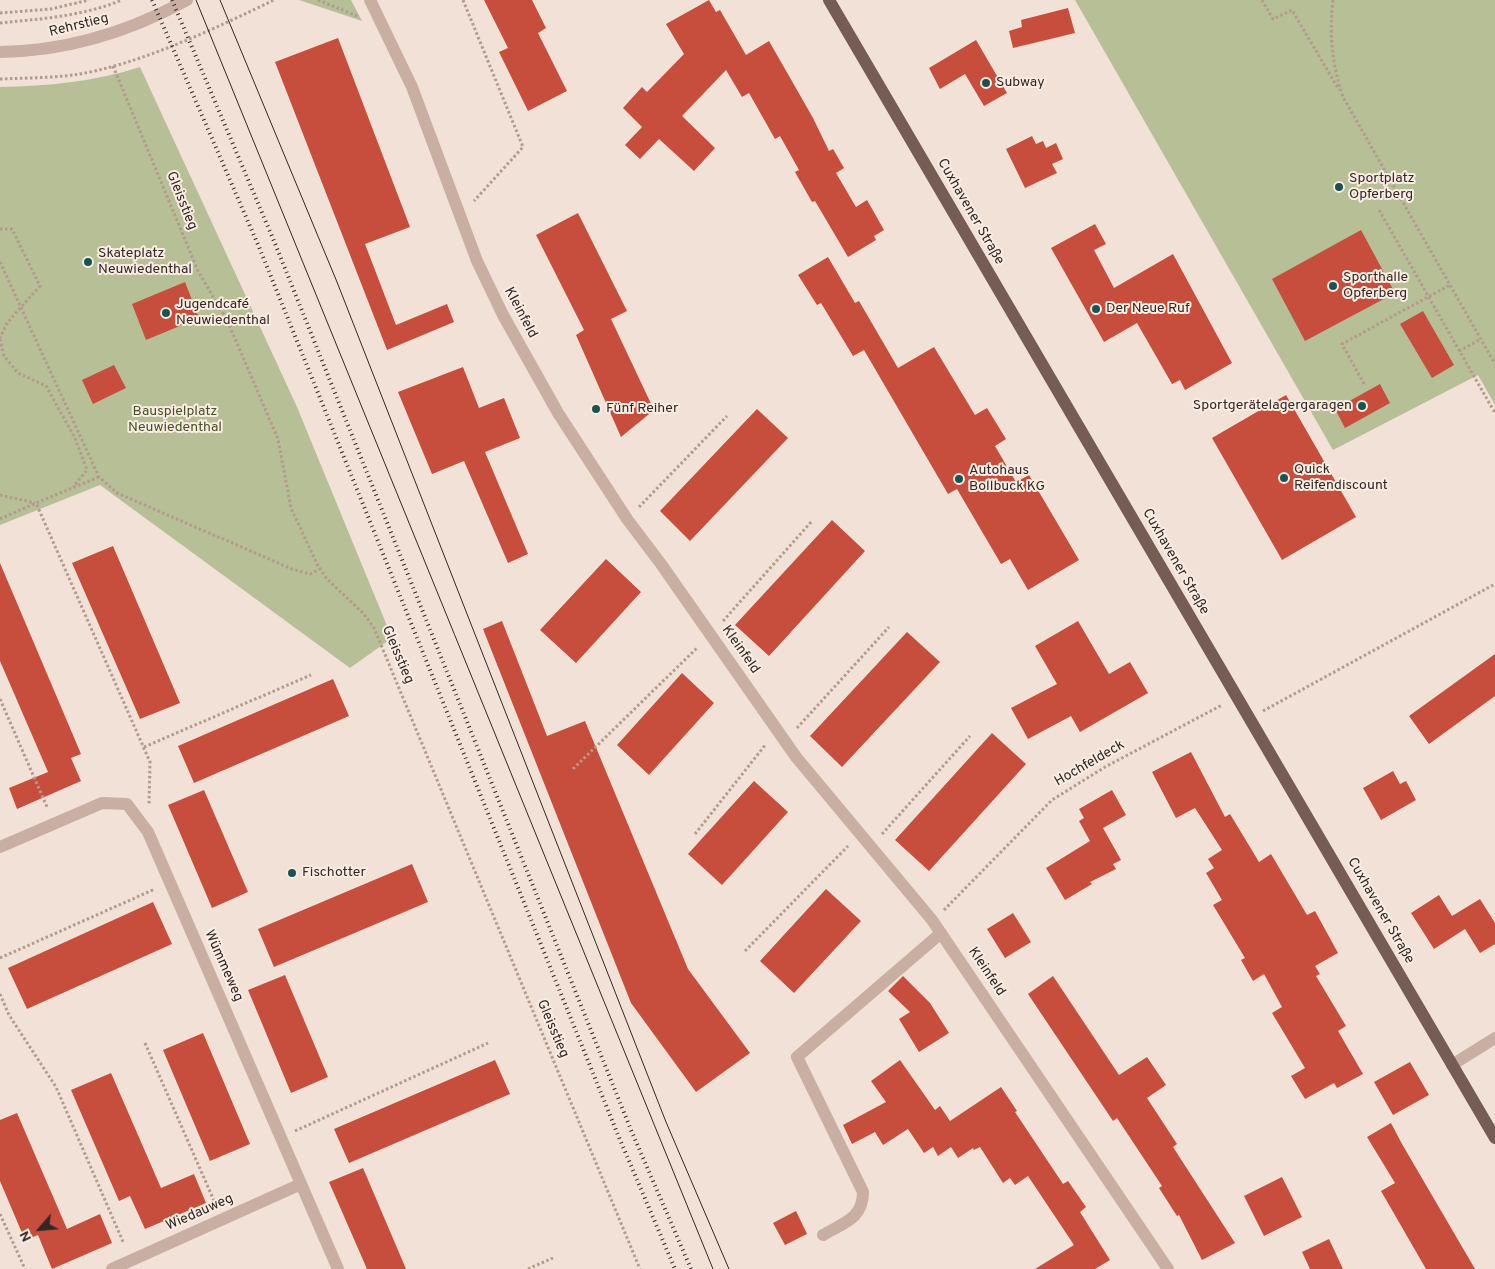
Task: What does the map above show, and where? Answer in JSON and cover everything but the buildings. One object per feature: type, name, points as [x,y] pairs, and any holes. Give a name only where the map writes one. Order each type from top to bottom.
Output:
[{"type":"main road","name":"Cuxhavener Straße","points":[[829,0],[1495,1138]]},
{"type":"street","name":"Rehrstieg","points":[[0,52],[45,50],[85,42],[143,22],[187,0]]},
{"type":"street","name":"Kleinfeld","points":[[373,5],[412,87],[477,260],[503,315],[558,413],[627,519],[785,741],[932,920],[1168,1269]]},
{"type":"street","name":"Wümmeweg","points":[[0,847],[102,803],[127,804],[148,832],[338,1269]]},
{"type":"street","points":[[823,1236],[856,1216],[863,1205],[863,1192],[797,1057],[941,933]]},
{"type":"street","points":[[1452,1065],[1495,1038]]},
{"type":"street","name":"Wiedauweg","points":[[112,1269],[301,1184]]},
{"type":"path","points":[[0,13],[51,9],[89,0]]},
{"type":"path","points":[[0,23],[42,19],[89,11],[122,0]]},
{"type":"path","points":[[0,79],[73,75],[113,66],[160,50],[274,0]]},
{"type":"path","points":[[318,0],[356,16],[373,5]]},
{"type":"path","points":[[460,216],[523,147],[463,0]]},
{"type":"path","points":[[1262,0],[1273,19],[1292,10],[1495,364]]},
{"type":"path","points":[[1333,0],[1331,19],[1332,60],[1343,97]]},
{"type":"path","name":"Gleisstieg","points":[[113,66],[198,271],[227,320],[278,439],[291,508],[320,569],[327,579],[364,614],[374,628],[640,1269]]},
{"type":"path","points":[[1379,210],[1495,413]]},
{"type":"path","points":[[0,229],[12,229],[40,286],[7,323],[0,338],[4,356],[18,373],[46,386],[75,438],[87,470],[72,488]]},
{"type":"path","points":[[0,262],[99,477],[118,493],[292,568],[310,574],[320,569]]},
{"type":"path","points":[[1364,384],[1342,344],[1450,285]]},
{"type":"path","points":[[1459,351],[1481,339]]},
{"type":"path","points":[[627,519],[727,416]]},
{"type":"path","points":[[0,519],[99,477]]},
{"type":"path","points":[[0,496],[36,503]]},
{"type":"path","points":[[36,503],[150,762],[148,832]]},
{"type":"path","points":[[572,769],[711,635],[812,520]]},
{"type":"path","points":[[1250,718],[1495,584]]},
{"type":"path","points":[[785,741],[889,626]]},
{"type":"path","points":[[144,747],[311,675]]},
{"type":"path","name":"Hochfeldeck","points":[[932,920],[951,905],[1052,800],[1105,767],[1237,697]]},
{"type":"path","points":[[0,699],[54,824]]},
{"type":"path","points":[[695,834],[777,730]]},
{"type":"path","points":[[871,847],[970,736]]},
{"type":"path","points":[[745,951],[860,834]]},
{"type":"path","points":[[0,958],[170,882]]},
{"type":"path","points":[[0,994],[9,1015],[56,1087],[131,1260]]},
{"type":"path","points":[[145,1043],[222,1220]]},
{"type":"path","points":[[281,1138],[488,1044]]},
{"type":"path","points":[[0,1214],[25,1269]]},
{"type":"path","points":[[528,1269],[553,1258]]},
{"type":"green space","points":[[299,0],[351,0],[362,21]]},
{"type":"green space","name":"Sportplatz Opferberg","points":[[1075,0],[1495,0],[1495,405],[1478,375],[1333,450]]},
{"type":"green space","name":"Bauspielplatz Neuwiedenthal","points":[[140,67],[297,407],[392,638],[350,668],[100,485],[0,525],[0,87],[36,86],[70,82]]},
{"type":"tram line","points":[[196,0],[713,1269]]},
{"type":"tram line","points":[[220,0],[337,282],[666,1122],[729,1269]]},
{"type":"railway","points":[[152,0],[259,247],[618,1135],[675,1269]]},
{"type":"railway","points":[[172,0],[274,241],[631,1130],[691,1269]]},
{"type":"place","name":"Subway","points":[[986,83]]},
{"type":"place","name":"Sportplatz Opferberg","points":[[1339,187]]},
{"type":"place","name":"Skateplatz Neuwiedenthal","points":[[88,262]]},
{"type":"place","name":"Sporthalle Opferberg","points":[[1333,286]]},
{"type":"place","name":"Der Neue Ruf","points":[[1096,309]]},
{"type":"place","name":"Jugendcafé Neuwiedenthal","points":[[166,313]]},
{"type":"place","name":"Sportgerätelagergaragen","points":[[1362,406]]},
{"type":"place","name":"Fünf Reiher","points":[[596,409]]},
{"type":"place","name":"Quick Reifendiscount","points":[[1284,478]]},
{"type":"place","name":"Autohaus Bollbuck KG","points":[[959,479]]},
{"type":"place","name":"Fischotter","points":[[292,873]]}]
